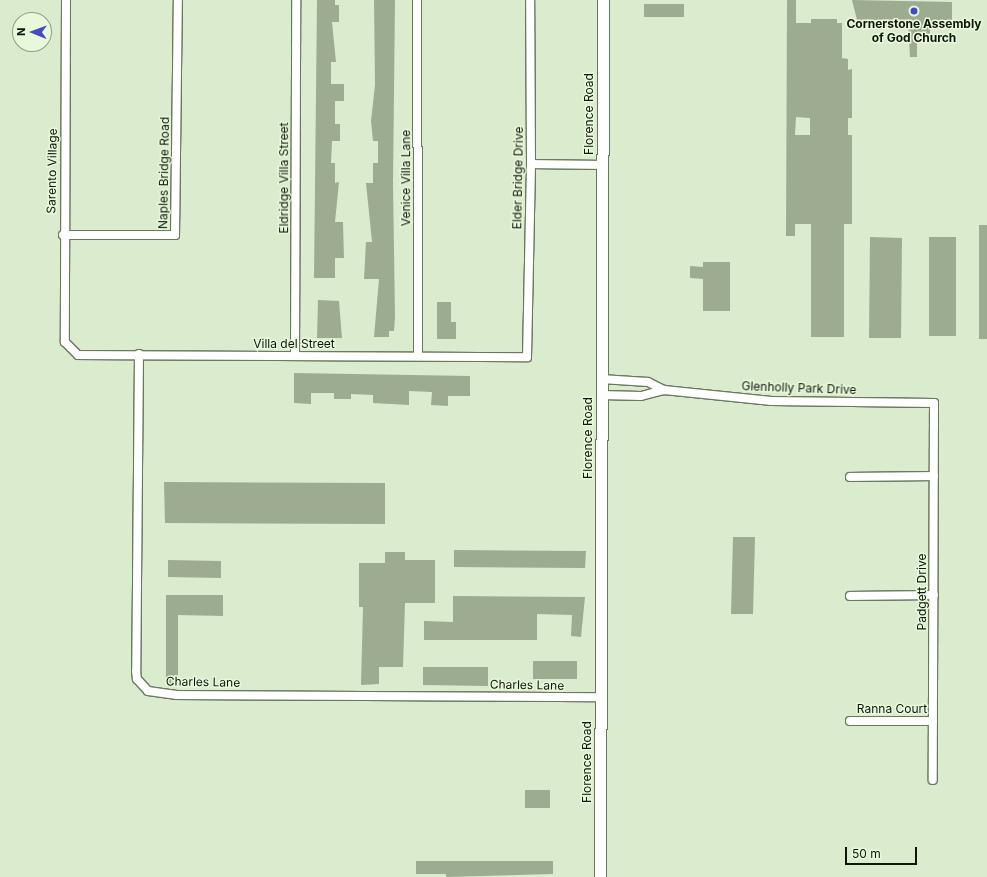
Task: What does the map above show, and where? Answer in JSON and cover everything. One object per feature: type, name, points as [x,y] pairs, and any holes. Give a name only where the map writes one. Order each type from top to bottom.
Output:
[{"type":"street","name":"Sarento Village","points":[[65,342],[63,235],[66,0]]},
{"type":"street","name":"Naples Bridge Road","points":[[63,235],[175,235],[178,0]]},
{"type":"street","name":"Eldridge Villa Street","points":[[295,356],[296,0]]},
{"type":"street","name":"Venice Villa Lane","points":[[417,0],[418,356]]},
{"type":"street","name":"Elder Bridge Drive","points":[[527,357],[531,164],[530,0]]},
{"type":"street","name":"Florence Road","points":[[600,877],[603,0]]},
{"type":"street","points":[[531,164],[602,165]]},
{"type":"street","name":"Villa del Street","points":[[65,342],[78,355],[139,354],[527,357]]},
{"type":"street","name":"Charles Lane","points":[[139,354],[136,671],[137,679],[148,691],[177,695],[600,697]]},
{"type":"street","name":"Glenholly Park Drive","points":[[601,379],[648,382],[664,390]]},
{"type":"street","name":"Glenholly Park Drive","points":[[601,395],[641,396],[664,390],[771,401],[934,403]]},
{"type":"street","name":"Padgett Drive","points":[[933,780],[934,403]]},
{"type":"street","points":[[850,477],[934,476]]},
{"type":"street","points":[[850,596],[934,595]]},
{"type":"street","name":"Ranna Court","points":[[850,721],[933,721]]},
{"type":"building","points":[[317,0],[335,0],[335,5],[339,5],[339,22],[332,22],[336,62],[331,62],[331,84],[344,84],[344,101],[335,101],[335,124],[340,124],[340,141],[332,141],[331,163],[335,163],[335,183],[339,182],[335,222],[343,222],[344,258],[335,258],[335,278],[314,278]]},
{"type":"building","points":[[374,0],[395,0],[393,183],[395,317],[394,331],[389,331],[389,337],[374,337],[379,279],[364,279],[366,242],[372,242],[366,183],[373,183],[373,163],[378,163],[378,141],[373,141],[371,121],[375,85]]},
{"type":"building","points":[[787,0],[796,0],[796,23],[811,23],[811,19],[837,19],[837,23],[842,23],[842,58],[848,59],[848,70],[852,69],[852,118],[848,118],[848,135],[852,135],[852,224],[844,224],[844,337],[811,337],[811,224],[795,224],[795,236],[786,236]],"holes":[[[796,117],[810,118],[810,135],[795,135]]]},
{"type":"building","points":[[852,0],[952,2],[952,20],[934,20],[934,26],[930,26],[930,42],[917,42],[917,57],[910,57],[908,20],[857,20]]},
{"type":"building","points":[[644,4],[684,4],[684,17],[644,17]]},
{"type":"building","points":[[979,225],[987,225],[987,339],[979,339]]},
{"type":"building","points":[[870,237],[902,238],[901,338],[869,338]]},
{"type":"building","points":[[929,237],[956,237],[956,336],[929,336]]},
{"type":"building","points":[[703,262],[730,262],[730,311],[703,311],[703,279],[690,278],[690,266],[703,267]]},
{"type":"building","points":[[318,300],[339,301],[342,338],[317,338]]},
{"type":"building","points":[[437,302],[451,302],[451,322],[456,322],[456,339],[437,339]]},
{"type":"building","points":[[294,373],[470,376],[470,396],[448,396],[448,406],[431,405],[432,392],[409,391],[409,405],[373,403],[373,395],[351,394],[351,399],[334,399],[334,393],[311,393],[311,404],[294,403]]},
{"type":"building","points":[[164,482],[385,483],[385,524],[165,523]]},
{"type":"building","points":[[733,537],[755,537],[753,614],[731,614]]},
{"type":"building","points":[[454,550],[586,551],[585,568],[454,567]]},
{"type":"building","points":[[385,552],[405,552],[405,560],[435,560],[435,603],[405,603],[403,667],[379,667],[379,684],[361,685],[363,607],[359,607],[359,563],[385,563]]},
{"type":"building","points":[[168,560],[221,561],[221,578],[168,577]]},
{"type":"building","points":[[166,595],[223,595],[223,616],[178,615],[178,684],[166,684]]},
{"type":"building","points":[[453,596],[585,597],[581,637],[571,636],[572,615],[537,614],[537,640],[424,640],[424,621],[453,622]]},
{"type":"building","points":[[533,661],[577,661],[577,679],[533,679]]},
{"type":"building","points":[[423,667],[488,667],[488,686],[423,685]]},
{"type":"building","points":[[525,790],[550,790],[550,808],[525,808]]},
{"type":"building","points":[[416,861],[553,861],[553,874],[446,877],[446,874],[416,874]]},
{"type":"place","name":"Cornerstone Assembly of God Church","points":[[914,11]]}]
